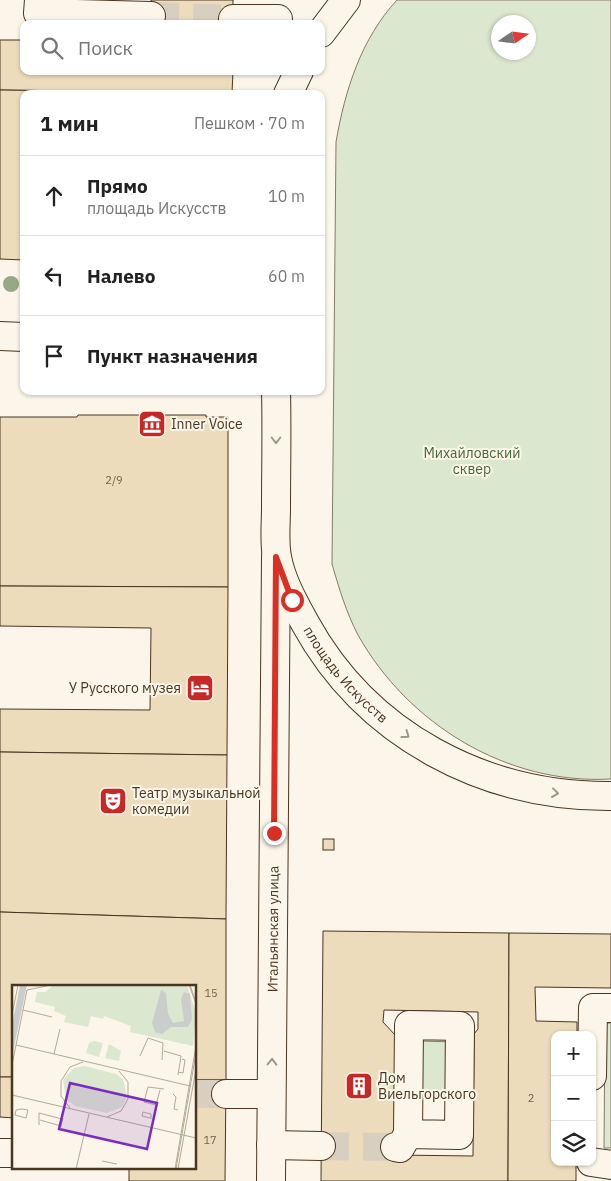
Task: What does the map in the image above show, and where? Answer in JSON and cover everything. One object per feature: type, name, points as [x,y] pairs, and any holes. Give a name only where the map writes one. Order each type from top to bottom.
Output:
[{"type":"street","points":[[38,0],[38,13],[134,11]]},
{"type":"street","points":[[325,28],[346,0]]},
{"type":"street","points":[[233,19],[278,14]]},
{"type":"street","points":[[277,75],[277,90]]},
{"type":"street","points":[[290,90],[297,75]]},
{"type":"street","points":[[0,336],[20,337]]},
{"type":"street","name":"площадь Искусств","points":[[276,395],[276,557],[292,600],[320,647],[342,677],[373,709],[409,738],[448,761],[490,779],[534,791],[580,796],[611,796]]},
{"type":"street","name":"Итальянская улица","points":[[271,1181],[276,557]]},
{"type":"street","points":[[593,1031],[593,1008],[611,1008]]},
{"type":"street","points":[[226,1094],[271,1094]]},
{"type":"street","points":[[271,1145],[321,1146]]},
{"type":"street","points":[[596,1163],[611,1165]]},
{"type":"green space","name":"Михайловский сквер","points":[[397,0],[611,0],[611,779],[572,778],[535,772],[498,760],[464,743],[433,721],[404,696],[379,667],[358,635],[343,600],[332,564],[336,142],[344,103],[356,66],[384,15]]},
{"type":"green space","points":[[605,1023],[611,1023],[611,1148],[604,1148]]},
{"type":"green space","points":[[421,1041],[453,1042],[452,1093],[420,1092]]},
{"type":"building","points":[[151,0],[233,0],[233,20],[151,20]]},
{"type":"building","points":[[0,40],[20,40],[20,75],[233,75],[232,90],[0,90]]},
{"type":"building","points":[[0,90],[20,90],[20,260],[0,259]]},
{"type":"building","points":[[78,415],[206,415],[206,417],[228,417],[228,587],[0,586],[0,417],[77,417]]},
{"type":"building","points":[[0,586],[228,587],[227,755],[0,752],[0,709],[150,710],[151,628],[0,626]]},
{"type":"building","name":"Театр музыкальной комедии","points":[[0,752],[227,755],[226,919],[0,912]]},
{"type":"building","points":[[323,839],[334,839],[334,850],[323,850]]},
{"type":"building","points":[[0,912],[226,919],[226,1080],[196,1080],[196,985],[12,985],[12,1077],[0,1077]]},
{"type":"building","name":"Дом Виельгорского","points":[[323,931],[509,933],[508,1181],[321,1181]],"holes":[[[384,1010],[478,1012],[478,1029],[474,1034],[473,1156],[395,1155],[396,1036],[383,1022]]]},
{"type":"building","points":[[509,933],[611,934],[611,988],[535,987],[536,1021],[577,1022],[577,1031],[551,1031],[551,1166],[576,1166],[576,1181],[508,1181]]},
{"type":"building","points":[[0,1077],[12,1077],[12,1118],[0,1117]]},
{"type":"building","points":[[196,1080],[226,1080],[225,1181],[129,1181],[129,1168],[196,1168]]},
{"type":"tunnel","points":[[151,16],[233,19]]},
{"type":"tunnel","points":[[196,1094],[226,1094]]},
{"type":"tunnel","points":[[321,1146],[395,1147]]},
{"type":"place","name":"Inner Voice","points":[[152,424]]},
{"type":"place","name":"У Русского музея","points":[[200,688]]},
{"type":"place","name":"Театр музыкальной комедии","points":[[113,801]]},
{"type":"place","name":"Дом Виельгорского","points":[[359,1086]]},
{"type":"route","points":[[274,833],[276,557],[292,600]]}]
